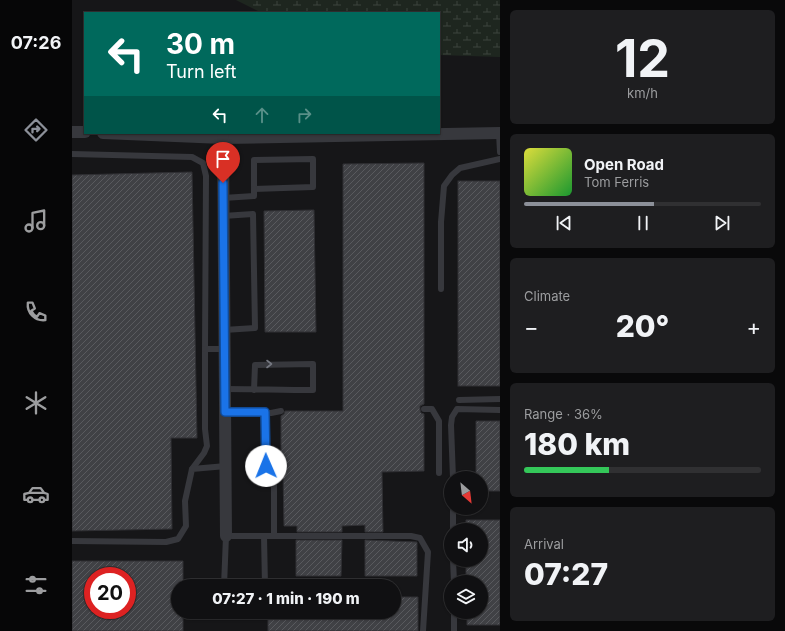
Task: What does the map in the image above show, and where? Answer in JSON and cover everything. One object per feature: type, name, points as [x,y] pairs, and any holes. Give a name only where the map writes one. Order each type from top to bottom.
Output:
[{"type":"street","points":[[72,132],[84,132]]},
{"type":"street","points":[[127,134],[222,138],[500,133]]},
{"type":"street","points":[[222,138],[226,536]]},
{"type":"lane","points":[[500,133],[500,152]]},
{"type":"lane","points":[[72,154],[192,157],[203,163],[206,176],[205,429],[207,446],[204,453],[192,469],[185,501],[186,526],[178,540],[166,542],[72,541]]},
{"type":"lane","points":[[223,198],[254,196],[254,189],[254,160],[313,159],[313,187],[254,189]]},
{"type":"lane","points":[[441,289],[441,222],[444,186],[452,175],[460,168],[500,159]]},
{"type":"lane","points":[[223,216],[253,214],[255,328],[224,330]]},
{"type":"lane","points":[[205,349],[224,349]]},
{"type":"lane","points":[[225,389],[254,390],[313,390],[313,364],[255,365],[254,390]]},
{"type":"lane","points":[[459,400],[500,399]]},
{"type":"lane","points":[[424,409],[432,409],[440,422],[439,473]]},
{"type":"lane","points":[[453,471],[452,417],[457,409],[500,410]]},
{"type":"lane","points":[[225,412],[281,411]]},
{"type":"lane","points":[[265,412],[266,466]]},
{"type":"lane","points":[[192,469],[226,466]]},
{"type":"lane","points":[[274,485],[274,536]]},
{"type":"lane","points":[[224,579],[226,536],[411,536],[420,538],[428,552],[423,631]]},
{"type":"lane","points":[[264,536],[265,579]]},
{"type":"lane","points":[[454,619],[454,631]]},
{"type":"green space","points":[[236,0],[500,0],[500,57],[440,55],[440,12],[260,12]]},
{"type":"building","points":[[424,163],[424,404],[420,406],[420,409],[421,413],[424,414],[424,471],[382,472],[383,532],[365,532],[365,525],[342,526],[342,532],[297,532],[297,526],[284,526],[283,472],[281,472],[281,416],[285,411],[343,411],[343,164]]},
{"type":"building","points":[[192,172],[197,438],[171,438],[172,529],[72,531],[72,175]]},
{"type":"building","points":[[458,181],[500,181],[500,386],[458,386]]},
{"type":"building","points":[[314,210],[316,332],[265,332],[264,211]]},
{"type":"building","points":[[476,421],[500,421],[500,491],[488,491],[488,471],[476,471]]},
{"type":"building","points":[[466,520],[500,520],[500,625],[467,625],[467,619],[488,619],[488,575],[466,575],[466,567],[488,567],[488,523],[466,523]]},
{"type":"building","points":[[296,540],[342,540],[341,576],[296,576]]},
{"type":"building","points":[[365,540],[417,542],[417,576],[365,576]]},
{"type":"building","points":[[72,561],[183,561],[183,579],[171,579],[171,619],[183,619],[183,631],[72,631]]},
{"type":"building","points":[[401,597],[418,597],[418,631],[268,631],[268,619],[401,619]]},
{"type":"route","points":[[223,183],[225,412],[265,412],[266,466]]}]
